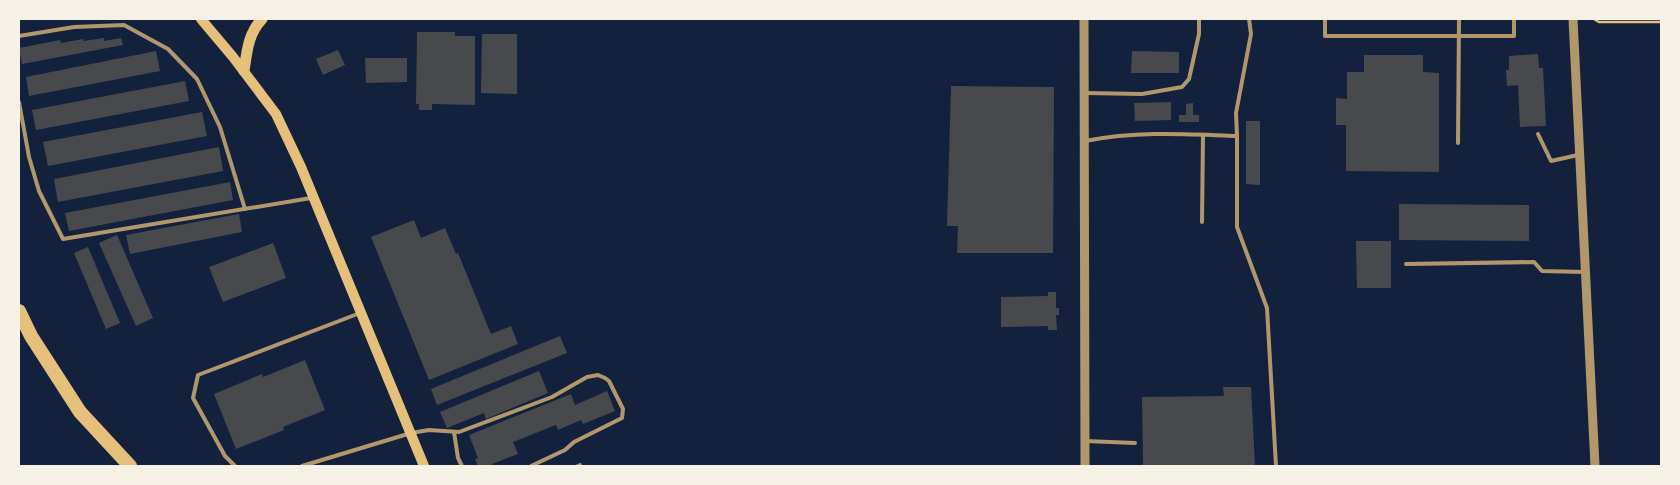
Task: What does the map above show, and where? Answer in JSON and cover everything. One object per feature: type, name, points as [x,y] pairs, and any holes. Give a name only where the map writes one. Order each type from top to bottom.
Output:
[{"type":"highway","points":[[19,312],[31,336],[80,412],[129,464]]},
{"type":"main road","points":[[201,19],[244,71],[276,114],[301,167],[424,466]]},
{"type":"main road","points":[[244,71],[248,43],[252,32],[262,19]]},
{"type":"street","points":[[1084,19],[1085,466]]},
{"type":"street","points":[[1573,19],[1595,466]]},
{"type":"lane","points":[[1083,93],[1142,94],[1182,88],[1189,79],[1199,34],[1199,19]]},
{"type":"lane","points":[[1249,19],[1251,34],[1236,113],[1237,227],[1266,308],[1276,466]]},
{"type":"lane","points":[[1325,19],[1325,36],[1514,36],[1514,19]]},
{"type":"lane","points":[[1458,143],[1459,19]]},
{"type":"lane","points":[[19,36],[74,27],[124,24],[168,49],[197,79],[220,127],[245,209]]},
{"type":"lane","points":[[19,102],[29,157],[39,191],[63,239],[313,197]]},
{"type":"lane","points":[[1083,141],[1131,134],[1237,136]]},
{"type":"lane","points":[[1538,134],[1551,161],[1579,155]]},
{"type":"lane","points":[[1202,222],[1203,135]]},
{"type":"lane","points":[[1406,264],[1534,262],[1542,271],[1585,272]]},
{"type":"lane","points":[[235,466],[225,456],[193,398],[198,375],[361,313]]},
{"type":"lane","points":[[302,466],[411,433],[429,430],[459,432],[552,396],[587,377],[598,376],[609,381],[623,409],[622,418],[574,442],[566,450],[531,466]]},
{"type":"lane","points":[[454,432],[458,458],[462,466]]},
{"type":"lane","points":[[1085,441],[1135,443]]},
{"type":"path","points":[[1594,19],[1599,22],[1661,22]]},
{"type":"building","points":[[417,32],[455,32],[455,36],[475,36],[475,105],[432,104],[432,110],[419,110],[419,104],[416,104]]},
{"type":"building","points":[[482,34],[517,34],[517,94],[481,93]]},
{"type":"building","points":[[104,38],[104,41],[121,38],[123,45],[22,64],[19,48],[60,40],[61,43]]},
{"type":"building","points":[[338,50],[345,65],[323,75],[316,59]]},
{"type":"building","points":[[156,51],[160,71],[29,96],[26,77]]},
{"type":"building","points":[[1132,51],[1179,52],[1179,73],[1131,73]]},
{"type":"building","points":[[1538,54],[1539,68],[1543,68],[1546,126],[1520,127],[1518,85],[1507,86],[1506,70],[1509,70],[1509,56]]},
{"type":"building","points":[[1364,55],[1423,55],[1423,72],[1439,73],[1439,172],[1346,171],[1346,125],[1336,125],[1336,98],[1347,99],[1347,72],[1364,72]]},
{"type":"building","points":[[365,58],[407,58],[407,82],[366,83]]},
{"type":"building","points":[[185,81],[189,101],[36,130],[32,110]]},
{"type":"building","points":[[951,86],[1054,87],[1053,253],[957,253],[958,226],[947,226]]},
{"type":"building","points":[[1171,102],[1171,120],[1135,121],[1134,103]]},
{"type":"building","points":[[1193,103],[1193,115],[1199,115],[1199,122],[1179,122],[1179,115],[1186,115],[1186,104]]},
{"type":"building","points":[[202,112],[207,136],[48,166],[43,142]]},
{"type":"building","points":[[1246,121],[1260,121],[1260,185],[1246,184]]},
{"type":"building","points":[[219,147],[223,171],[58,202],[54,179]]},
{"type":"building","points":[[230,182],[233,200],[69,231],[65,213]]},
{"type":"building","points":[[1399,204],[1529,205],[1529,241],[1399,240]]},
{"type":"building","points":[[239,214],[242,232],[130,254],[126,235]]},
{"type":"building","points":[[414,220],[421,238],[445,228],[456,254],[458,253],[491,334],[511,326],[518,344],[429,380],[371,237]]},
{"type":"building","points":[[117,235],[153,318],[136,326],[99,243]]},
{"type":"building","points":[[1356,241],[1391,241],[1391,288],[1357,288]]},
{"type":"building","points":[[273,243],[286,278],[223,302],[209,267]]},
{"type":"building","points":[[88,247],[120,323],[106,329],[74,253]]},
{"type":"building","points":[[1048,292],[1056,292],[1056,308],[1059,308],[1059,315],[1056,315],[1057,330],[1048,330],[1048,326],[1001,327],[1001,297],[1048,296]]},
{"type":"building","points":[[560,336],[567,353],[437,405],[431,389]]},
{"type":"building","points":[[305,360],[325,410],[283,427],[284,430],[236,449],[214,394],[262,374],[263,377]]},
{"type":"building","points":[[539,371],[548,393],[486,419],[484,413],[447,428],[440,412]]},
{"type":"building","points":[[1223,387],[1251,387],[1255,466],[1143,466],[1142,397],[1224,396]]},
{"type":"building","points":[[607,391],[615,411],[583,424],[581,420],[558,430],[556,425],[513,442],[518,454],[492,464],[493,466],[478,466],[475,459],[478,458],[469,435],[571,394],[575,405]]}]
